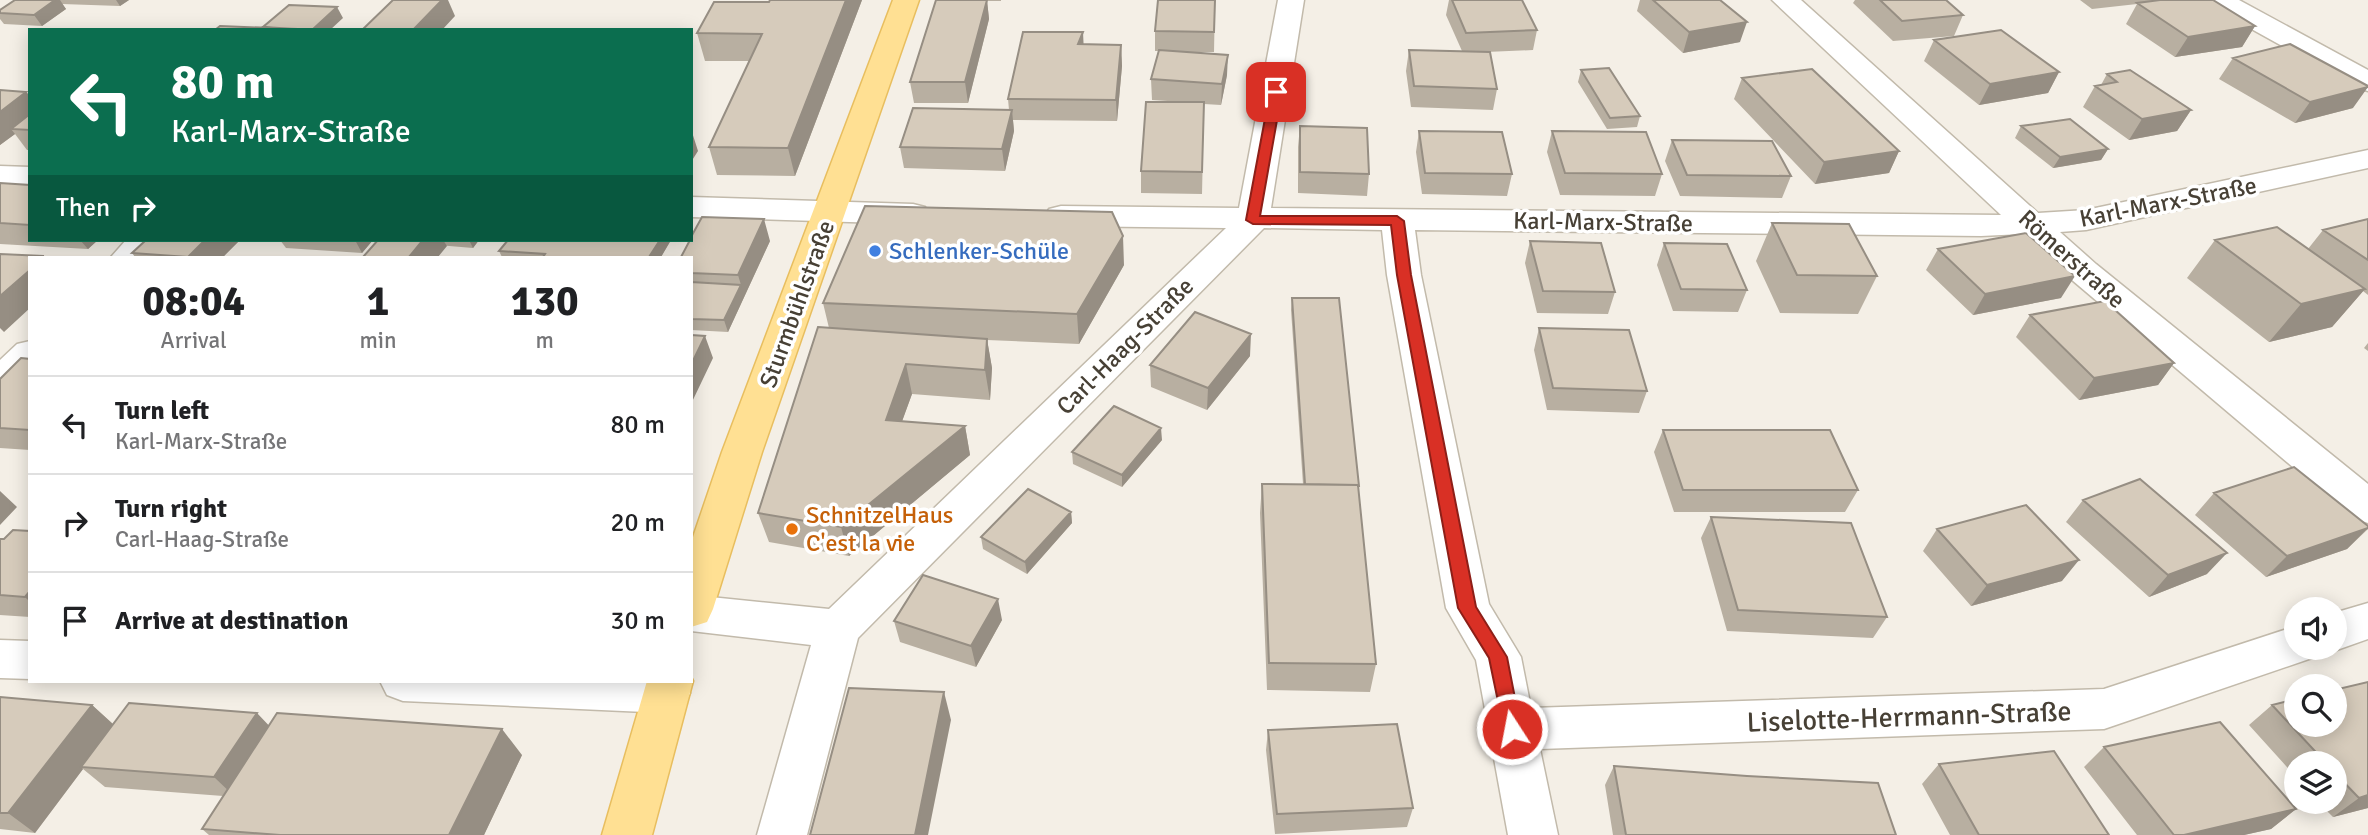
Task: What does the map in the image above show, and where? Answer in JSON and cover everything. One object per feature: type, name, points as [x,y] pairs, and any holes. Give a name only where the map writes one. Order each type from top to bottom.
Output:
[{"type":"main road","name":"Sturmbühlstraße","points":[[693,605],[742,452],[831,213],[906,0]]},
{"type":"main road","points":[[627,835],[669,687]]},
{"type":"street","points":[[1253,220],[1291,0]]},
{"type":"street","name":"Römerstraße","points":[[1785,0],[2084,272],[2368,507]]},
{"type":"street","points":[[2219,0],[2368,82]]},
{"type":"street","name":"Karl-Marx-Straße","points":[[1032,216],[1968,226],[2033,224],[2086,220],[2368,159]]},
{"type":"street","points":[[0,175],[28,177]]},
{"type":"street","points":[[693,207],[937,214]]},
{"type":"street","name":"Carl-Haag-Straße","points":[[838,629],[1253,220]]},
{"type":"street","points":[[1397,221],[1404,275],[1468,608],[1498,657],[1533,835]]},
{"type":"street","points":[[129,256],[144,242]]},
{"type":"street","points":[[0,382],[28,355]]},
{"type":"street","name":"Sturmbühlstraße","points":[[693,611],[838,629]]},
{"type":"street","points":[[2347,628],[2368,621]]},
{"type":"street","points":[[782,835],[838,629]]},
{"type":"street","name":"Liselotte-Herrmann-Straße","points":[[1512,729],[1726,724],[2104,709],[2284,649]]},
{"type":"street","points":[[0,659],[28,660]]},
{"type":"street","points":[[492,683],[669,687]]},
{"type":"building","points":[[15,0],[55,0],[34,15],[0,13],[0,10]]},
{"type":"building","points":[[393,0],[442,0],[415,28],[364,28]]},
{"type":"building","points":[[846,0],[788,148],[709,147],[762,34],[697,33],[714,2]]},
{"type":"building","points":[[936,0],[987,0],[965,82],[910,82]]},
{"type":"building","points":[[1158,0],[1215,0],[1214,32],[1155,31]]},
{"type":"building","points":[[1452,0],[1522,0],[1537,30],[1466,33]]},
{"type":"building","points":[[1653,0],[1720,0],[1747,22],[1689,32]]},
{"type":"building","points":[[1880,0],[1946,0],[1963,15],[1902,21]]},
{"type":"building","points":[[2213,0],[2255,26],[2188,37],[2137,3]]},
{"type":"building","points":[[289,5],[337,7],[314,28],[263,27]]},
{"type":"building","points":[[220,26],[272,28],[218,28]]},
{"type":"building","points":[[2001,30],[2059,72],[1990,84],[1934,40]]},
{"type":"building","points":[[1023,32],[1083,32],[1078,44],[1121,45],[1116,100],[1008,99]]},
{"type":"building","points":[[2290,44],[2368,87],[2310,102],[2233,58]]},
{"type":"building","points":[[1159,50],[1228,55],[1222,84],[1151,79]]},
{"type":"building","points":[[1409,50],[1490,52],[1497,89],[1414,86]]},
{"type":"building","points":[[1609,68],[1640,116],[1610,118],[1581,70]]},
{"type":"building","points":[[1812,69],[1899,151],[1824,162],[1742,78]]},
{"type":"building","points":[[2130,70],[2191,110],[2142,119],[2095,86],[2117,82],[2107,74]]},
{"type":"building","points":[[0,90],[26,92],[0,112]]},
{"type":"building","points":[[1146,102],[1204,102],[1202,172],[1141,171]]},
{"type":"building","points":[[913,108],[1012,110],[1002,149],[900,147]]},
{"type":"building","points":[[28,116],[28,130],[11,129]]},
{"type":"building","points":[[2070,119],[2108,149],[2060,157],[2021,126]]},
{"type":"building","points":[[1300,126],[1367,128],[1369,174],[1300,172]]},
{"type":"building","points":[[1419,131],[1502,132],[1512,174],[1425,173]]},
{"type":"building","points":[[1552,131],[1646,132],[1662,174],[1565,173]]},
{"type":"building","points":[[1672,140],[1772,141],[1791,176],[1687,175]]},
{"type":"building","points":[[0,183],[28,185],[28,225],[0,223]]},
{"type":"building","points":[[865,206],[1112,212],[1123,236],[1077,314],[823,303]]},
{"type":"building","points":[[702,217],[764,219],[738,275],[693,273],[693,256],[682,256],[689,242],[693,242],[693,233]]},
{"type":"building","points":[[2368,219],[2368,260],[2323,230]]},
{"type":"building","points":[[1772,223],[1849,224],[1877,276],[1797,275]]},
{"type":"building","points":[[2277,227],[2365,289],[2301,304],[2215,240]]},
{"type":"building","points":[[2026,233],[2075,276],[1985,294],[1938,249]]},
{"type":"building","points":[[1530,241],[1601,243],[1615,292],[1543,291]]},
{"type":"building","points":[[144,242],[203,242],[189,256],[132,253]]},
{"type":"building","points":[[376,242],[421,242],[410,256],[364,256]]},
{"type":"building","points":[[506,242],[659,242],[650,256],[544,256],[545,254],[499,251]]},
{"type":"building","points":[[1664,243],[1727,244],[1747,290],[1681,289]]},
{"type":"building","points":[[0,254],[44,256],[28,256],[28,272],[0,296]]},
{"type":"building","points":[[693,282],[741,285],[724,320],[693,319]]},
{"type":"building","points":[[1292,298],[1339,298],[1359,486],[1305,484]]},
{"type":"building","points":[[2105,301],[2174,363],[2094,378],[2030,315]]},
{"type":"building","points":[[1195,312],[1251,334],[1208,388],[1150,365]]},
{"type":"building","points":[[818,327],[987,339],[985,370],[906,364],[886,420],[965,426],[841,527],[758,513]]},
{"type":"building","points":[[1539,328],[1629,330],[1647,391],[1553,388]]},
{"type":"building","points":[[693,335],[705,336],[693,361]]},
{"type":"building","points":[[21,358],[28,359],[28,430],[0,428],[0,379]]},
{"type":"building","points":[[1114,406],[1161,428],[1122,475],[1072,452]]},
{"type":"building","points":[[1663,430],[1830,430],[1858,490],[1683,490]]},
{"type":"building","points":[[2294,467],[2368,528],[2287,556],[2214,493]]},
{"type":"building","points":[[2140,479],[2227,553],[2168,575],[2083,500]]},
{"type":"building","points":[[1262,484],[1358,485],[1376,664],[1269,663]]},
{"type":"building","points":[[1028,489],[1071,512],[1025,562],[981,537]]},
{"type":"building","points":[[2026,505],[2079,560],[1987,585],[1937,529]]},
{"type":"building","points":[[1711,517],[1851,523],[1887,617],[1738,610]]},
{"type":"building","points":[[13,530],[28,531],[28,593],[25,597],[0,595],[0,539],[4,539]]},
{"type":"building","points":[[923,575],[998,599],[971,646],[894,621]]},
{"type":"building","points":[[2368,682],[2368,795],[2359,798],[2347,786],[2347,751],[2315,751],[2302,737],[2347,737],[2347,687]]},
{"type":"building","points":[[849,688],[944,692],[915,835],[810,835]]},
{"type":"building","points":[[0,697],[92,705],[8,813],[0,813]]},
{"type":"building","points":[[2284,702],[2284,718],[2272,705]]},
{"type":"building","points":[[129,703],[257,713],[214,777],[81,767]]},
{"type":"building","points":[[277,713],[502,729],[449,835],[280,835],[202,829]]},
{"type":"building","points":[[2220,722],[2284,795],[2284,812],[2174,835],[2104,747]]},
{"type":"building","points":[[1397,724],[1413,808],[1277,814],[1268,730]]},
{"type":"building","points":[[2054,751],[2109,835],[1979,835],[1939,764]]},
{"type":"building","points":[[1614,766],[1878,783],[1896,835],[1626,835]]},
{"type":"place","name":"Schlenker-Schüle","points":[[875,251]]},
{"type":"place","name":"SchnitzelHaus C'est la vie","points":[[792,529]]},
{"type":"route","points":[[1276,92],[1253,220],[1397,221],[1404,275],[1468,608],[1498,657],[1512,729]]}]
